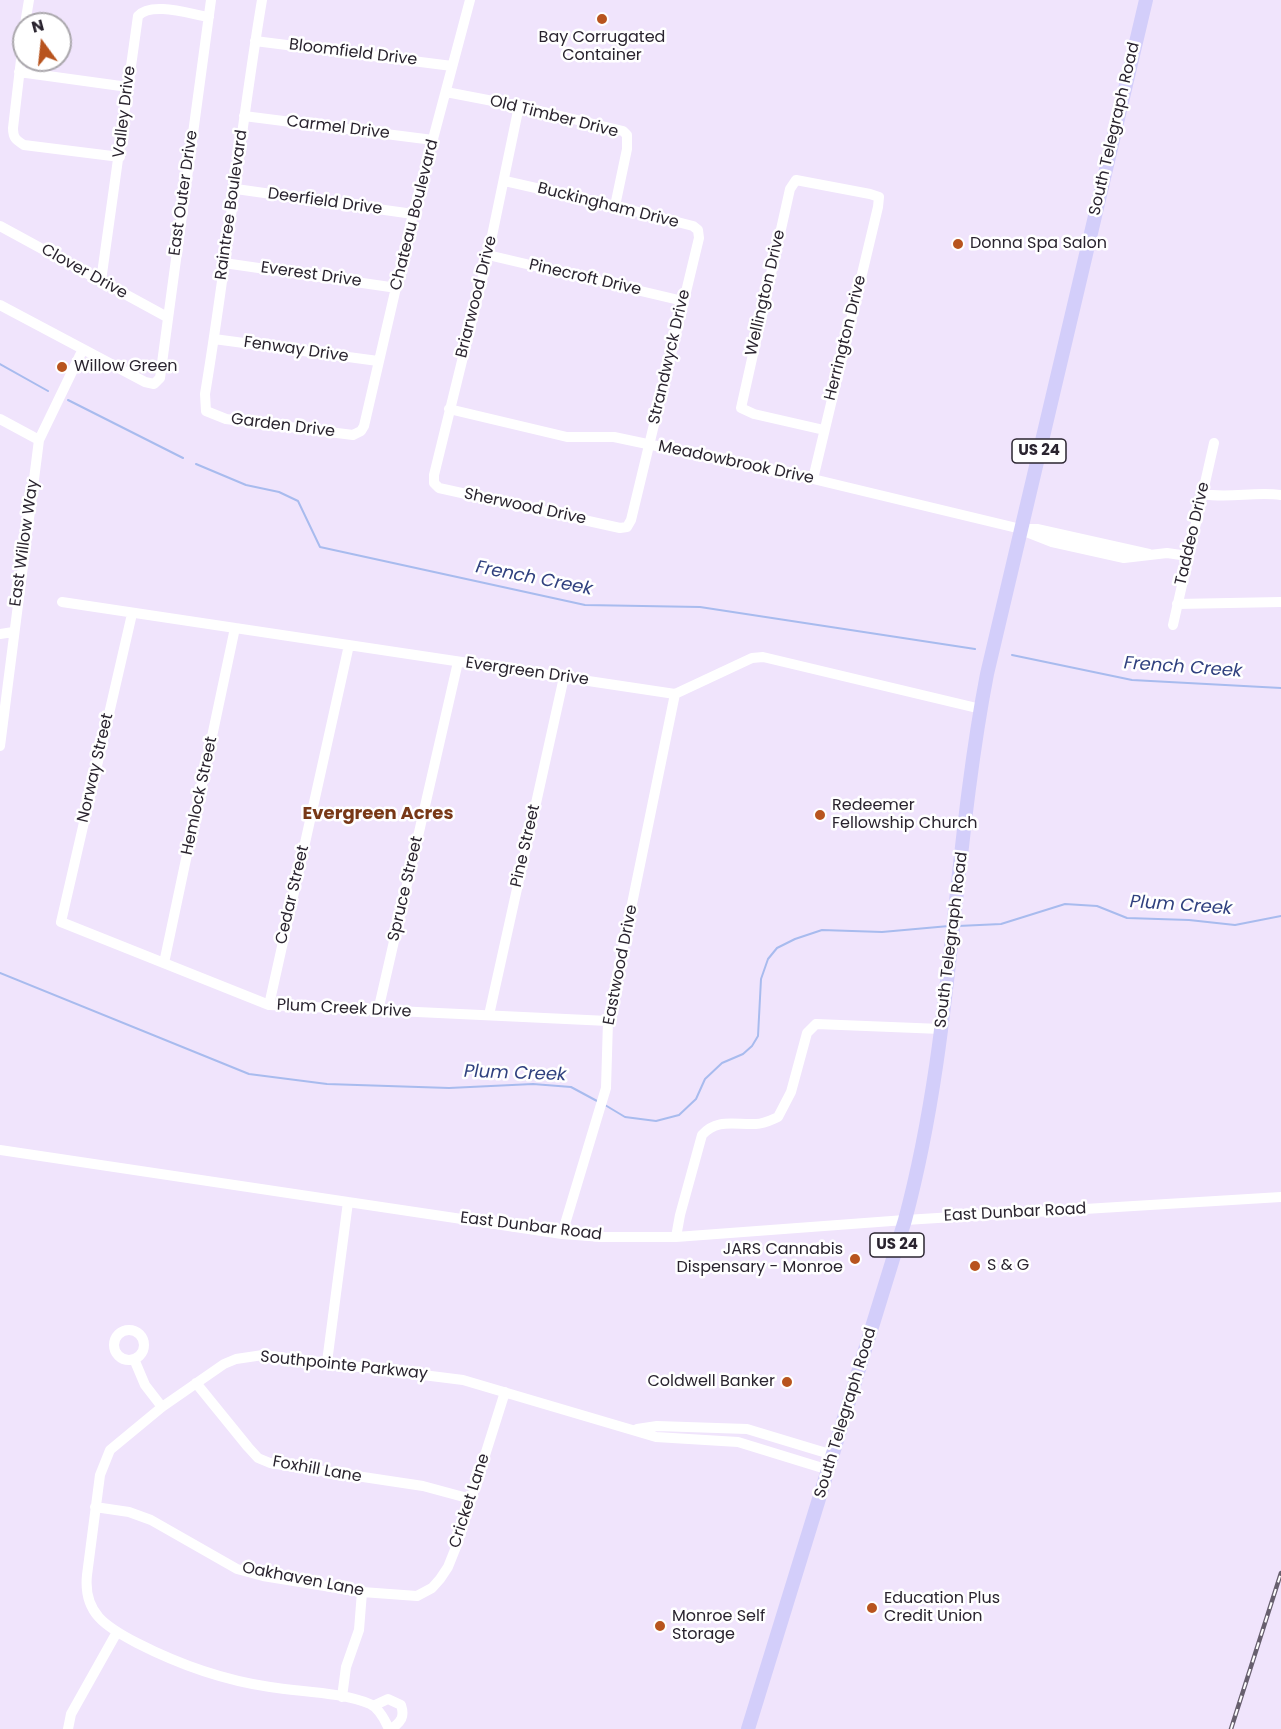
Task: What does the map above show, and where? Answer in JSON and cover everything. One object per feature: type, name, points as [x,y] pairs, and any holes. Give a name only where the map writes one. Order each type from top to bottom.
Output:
[{"type":"main road","name":"South Telegraph Road","points":[[748,1729],[905,1220],[929,1116],[971,772],[981,709],[1021,529],[1146,0]]},
{"type":"street","name":"East Outer Drive","points":[[83,349],[145,382],[154,384],[160,378],[211,0]]},
{"type":"street","name":"Raintree Boulevard","points":[[206,411],[205,394],[262,0]]},
{"type":"street","name":"Chateau Boulevard","points":[[361,431],[413,214],[470,0]]},
{"type":"street","name":"Valley Drive","points":[[101,281],[120,157],[136,23],[142,12],[154,8],[209,17]]},
{"type":"street","name":"Bloomfield Drive","points":[[255,41],[452,66]]},
{"type":"street","points":[[120,157],[24,145],[17,141],[13,136],[13,129],[19,72],[128,87]]},
{"type":"street","name":"Old Timber Drive","points":[[446,92],[519,106],[623,131],[627,135],[627,148],[615,206]]},
{"type":"street","name":"Briarwood Drive","points":[[436,486],[434,475],[488,255],[519,106]]},
{"type":"street","name":"Carmel Drive","points":[[244,116],[433,140]]},
{"type":"street","name":"Herrington Drive","points":[[796,180],[879,197],[813,479]]},
{"type":"street","name":"Wellington Drive","points":[[796,180],[790,189],[741,408],[754,414],[824,430]]},
{"type":"street","name":"Buckingham Drive","points":[[505,181],[693,226],[698,230],[698,243]]},
{"type":"street","name":"Deerfield Drive","points":[[236,189],[413,214]]},
{"type":"street","name":"Clover Drive","points":[[0,226],[167,317]]},
{"type":"street","name":"Strandwyck Drive","points":[[614,526],[627,527],[631,520],[698,243]]},
{"type":"street","name":"Pinecroft Drive","points":[[488,255],[683,301]]},
{"type":"street","name":"Everest Drive","points":[[224,263],[397,288]]},
{"type":"street","points":[[0,305],[83,349]]},
{"type":"street","name":"Fenway Drive","points":[[214,339],[378,361]]},
{"type":"street","name":"East Willow Way","points":[[0,746],[3,702],[39,440],[83,349]]},
{"type":"street","name":"Meadowbrook Drive","points":[[449,409],[567,437],[614,437],[813,479],[1021,529],[1052,542],[1124,558],[1167,553],[1188,556]]},
{"type":"street","name":"Garden Drive","points":[[206,411],[226,419],[353,435],[361,431]]},
{"type":"street","points":[[0,418],[39,440]]},
{"type":"street","name":"Taddeo Drive","points":[[1173,625],[1214,443]]},
{"type":"street","name":"Sherwood Drive","points":[[436,486],[450,491],[614,526]]},
{"type":"street","points":[[1203,494],[1281,495]]},
{"type":"street","name":"Evergreen Drive","points":[[62,602],[675,694]]},
{"type":"street","points":[[1178,604],[1281,602]]},
{"type":"street","name":"Norway Street","points":[[61,922],[132,614]]},
{"type":"street","name":"Hemlock Street","points":[[165,963],[235,628]]},
{"type":"street","points":[[0,634],[13,632]]},
{"type":"street","name":"Cedar Street","points":[[268,1005],[349,645]]},
{"type":"street","points":[[675,694],[752,658],[763,657],[981,709]]},
{"type":"street","name":"Spruce Street","points":[[378,1011],[458,662]]},
{"type":"street","name":"Pine Street","points":[[489,1015],[564,677]]},
{"type":"street","name":"Eastwood Drive","points":[[562,1234],[604,1098],[607,1079],[608,1021],[675,694]]},
{"type":"street","name":"Plum Creek Drive","points":[[61,922],[268,1005],[608,1021]]},
{"type":"street","points":[[676,1237],[702,1135],[709,1127],[718,1124],[757,1124],[778,1117],[791,1092],[807,1033],[816,1024],[941,1029]]},
{"type":"street","name":"East Dunbar Road","points":[[0,1150],[562,1234],[603,1238],[676,1237],[905,1220],[1281,1197]]},
{"type":"street","points":[[327,1362],[348,1202]]},
{"type":"street","name":"Southpointe Parkway","points":[[373,1706],[388,1699],[401,1705],[403,1718],[390,1729],[373,1706],[342,1697],[228,1679],[185,1666],[117,1632],[92,1608],[85,1591],[100,1475],[110,1450],[162,1407],[224,1364],[249,1356],[263,1355],[464,1380],[656,1437],[738,1442],[829,1470]]},
{"type":"street","points":[[134,1359],[144,1385],[162,1407]]},
{"type":"street","name":"Foxhill Lane","points":[[196,1383],[258,1458],[270,1463],[423,1486],[471,1499]]},
{"type":"street","name":"Cricket Lane","points":[[417,1596],[432,1588],[448,1567],[505,1392]]},
{"type":"street","name":"Southpointe Parkway","points":[[634,1429],[657,1426],[747,1429],[833,1455]]},
{"type":"street","name":"Oakhaven Lane","points":[[95,1507],[129,1512],[151,1520],[237,1569],[263,1576],[362,1592],[417,1596]]},
{"type":"street","points":[[342,1697],[346,1667],[358,1630],[362,1592]]},
{"type":"street","points":[[68,1729],[71,1713],[117,1632]]},
{"type":"waterway","name":"French Creek","points":[[0,364],[48,391]]},
{"type":"waterway","name":"French Creek","points":[[68,400],[183,458]]},
{"type":"waterway","name":"French Creek","points":[[196,464],[246,485],[279,492],[298,501],[320,547],[585,605],[700,607],[975,649]]},
{"type":"waterway","name":"French Creek","points":[[1012,655],[1132,680],[1281,688]]},
{"type":"waterway","name":"Plum Creek","points":[[958,926],[1001,924],[1065,904],[1097,906],[1127,918],[1189,920],[1235,925],[1281,916]]},
{"type":"waterway","name":"Plum Creek","points":[[605,1105],[625,1117],[656,1121],[679,1115],[696,1099],[705,1079],[722,1063],[743,1054],[758,1036],[761,979],[768,959],[777,948],[822,930],[882,932],[949,926]]},
{"type":"waterway","name":"Plum Creek","points":[[0,973],[249,1074],[327,1084],[449,1088],[533,1084],[571,1087],[597,1101]]},
{"type":"railway","points":[[1231,1729],[1281,1573]]},
{"type":"place","name":"Bay Corrugated Container","points":[[602,19]]},
{"type":"place","name":"Donna Spa Salon","points":[[958,244]]},
{"type":"place","name":"Willow Green","points":[[62,367]]},
{"type":"place","name":"Redeemer Fellowship Church","points":[[820,815]]},
{"type":"place","name":"JARS Cannabis Dispensary - Monroe","points":[[855,1259]]},
{"type":"place","name":"S & G","points":[[975,1266]]},
{"type":"place","name":"Coldwell Banker","points":[[787,1382]]},
{"type":"place","name":"Education Plus Credit Union","points":[[872,1608]]},
{"type":"place","name":"Monroe Self Storage","points":[[660,1626]]},
{"type":"district","name":"Evergreen Acres","points":[[378,814]]}]
